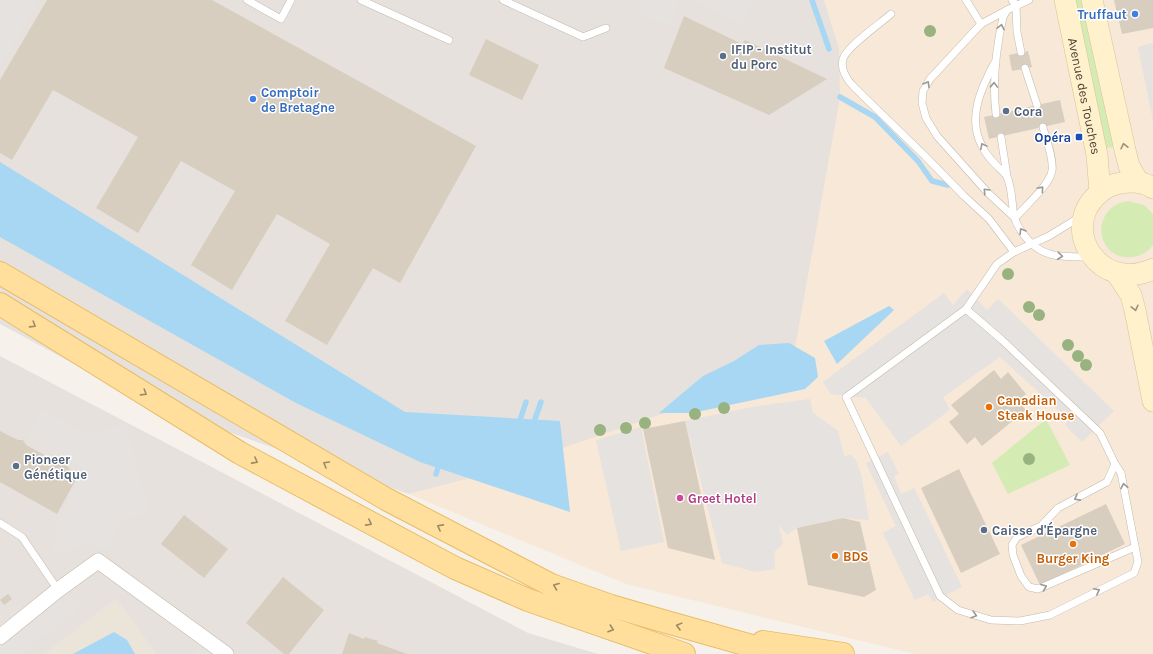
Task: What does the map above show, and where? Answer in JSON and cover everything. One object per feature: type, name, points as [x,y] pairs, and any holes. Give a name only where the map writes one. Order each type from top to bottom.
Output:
[{"type":"main road","points":[[0,273],[386,499],[551,585],[611,606],[780,654]]},
{"type":"main road","points":[[0,304],[240,453],[455,568],[528,600],[608,628],[676,651],[702,654]]},
{"type":"main road","points":[[717,636],[843,654]]},
{"type":"street","name":"Avenue des Touches","points":[[1064,0],[1097,155],[1100,192]]},
{"type":"street","name":"Avenue des Touches","points":[[1092,0],[1129,166],[1146,185]]},
{"type":"street","points":[[1146,185],[1118,183],[1108,187],[1094,198],[1085,213],[1083,224],[1086,247],[1092,257],[1103,267],[1117,274],[1126,276],[1145,273],[1153,269]]},
{"type":"street","points":[[1117,274],[1131,295],[1153,401]]},
{"type":"street","points":[[0,637],[58,590],[98,561],[226,654]]},
{"type":"lane","points":[[247,0],[280,19],[291,0]]},
{"type":"lane","points":[[361,0],[449,40]]},
{"type":"lane","points":[[503,0],[583,37],[606,28]]},
{"type":"lane","points":[[966,0],[981,24]]},
{"type":"lane","points":[[996,114],[994,94],[995,62],[1003,17],[1014,3],[1029,0]]},
{"type":"lane","points":[[1014,3],[1021,52]]},
{"type":"lane","points":[[1007,10],[981,24],[930,79],[923,91],[922,103],[926,118],[937,136],[988,193],[1015,218]]},
{"type":"lane","points":[[892,14],[849,49],[843,58],[842,67],[846,78],[989,219],[1014,252]]},
{"type":"lane","points":[[995,62],[984,82],[975,117],[977,132],[982,146],[1007,177]]},
{"type":"lane","points":[[1025,68],[1037,105]]},
{"type":"lane","points":[[1015,218],[1048,180],[1052,170],[1043,127]]},
{"type":"lane","points":[[1001,137],[1015,218],[1030,244],[1043,253],[1072,257],[1092,257]]},
{"type":"lane","points":[[966,309],[1002,340],[1100,434],[1114,464],[1121,474],[1138,562],[1134,573],[1050,615],[1020,621],[991,620],[958,610],[940,596],[846,398],[966,309],[997,264],[1014,252],[1068,225],[1085,213]]},
{"type":"lane","points":[[1114,464],[1107,482],[1058,508],[1040,526],[1017,538],[1012,545],[1013,555],[1021,576],[1029,587],[1038,589],[1135,546]]},
{"type":"lane","points":[[0,523],[22,537],[58,590]]},
{"type":"shaded area","points":[[0,0],[824,0],[839,48],[840,97],[791,370],[489,473],[409,494],[152,406],[0,324]]},
{"type":"shaded area","points":[[0,0],[38,0],[0,69]]},
{"type":"shaded area","points":[[643,0],[679,0],[670,25],[645,17],[638,10]]},
{"type":"shaded area","points":[[691,0],[754,0],[742,25]]},
{"type":"shaded area","points":[[824,0],[1153,0],[1153,654],[915,654],[626,584],[409,494],[489,473],[839,48]]},
{"type":"shaded area","points":[[1153,43],[1153,121],[1138,47]]},
{"type":"shaded area","points":[[967,289],[987,310],[998,299],[1114,411],[1082,442],[1065,425],[1069,420],[1000,357],[943,397],[950,410],[901,446],[866,398],[831,394],[823,382],[944,293],[953,305]]},
{"type":"shaded area","points":[[0,356],[528,633],[598,654],[156,654],[116,599],[45,654],[0,654]]},
{"type":"shaded area","points":[[810,399],[813,413],[838,431],[844,456],[851,455],[857,462],[861,474],[869,520],[843,518],[797,528],[787,535],[779,525],[783,544],[774,552],[775,569],[756,572],[722,563],[685,421],[752,407]]},
{"type":"shaded area","points":[[42,408],[88,434],[126,424],[150,512],[122,520],[112,541],[113,547],[93,548],[93,544],[90,540],[61,554],[60,556],[53,553],[58,518],[85,470],[26,437]]},
{"type":"shaded area","points":[[641,427],[664,542],[621,551],[596,440]]},
{"type":"shaded area","points":[[888,452],[899,474],[894,476],[901,494],[914,488],[962,587],[933,602],[928,594],[915,600],[883,533],[896,526],[866,463]]},
{"type":"shaded area","points":[[58,590],[84,605],[23,654],[0,654],[0,637]]},
{"type":"shaded area","points":[[116,599],[156,654],[45,654]]},
{"type":"shaded area","points":[[203,637],[226,654],[192,654]]},
{"type":"green space","points":[[1074,0],[1084,0],[1115,147],[1105,148]]},
{"type":"green space","points":[[1128,201],[1144,205],[1153,214],[1153,245],[1144,253],[1132,257],[1120,256],[1110,251],[1104,243],[1102,233],[1102,222],[1107,213],[1115,205]]},
{"type":"green space","points":[[1046,419],[1070,465],[1008,494],[992,463]]},
{"type":"water","points":[[0,162],[405,412],[560,421],[570,512],[420,462],[296,403],[0,237]]},
{"type":"water","points":[[889,306],[894,310],[837,364],[824,341]]},
{"type":"water","points":[[789,343],[815,358],[818,377],[805,389],[692,413],[659,413],[703,376],[734,361],[759,345]]},
{"type":"water","points":[[114,632],[127,640],[135,654],[73,654]]},
{"type":"building","points":[[47,0],[212,0],[476,146],[400,283],[373,268],[327,345],[285,321],[330,244],[277,214],[232,290],[191,265],[235,191],[181,161],[138,233],[96,208],[138,137],[53,90],[12,160],[0,153],[0,80]]},
{"type":"building","name":"Truffaut","points":[[1114,0],[1153,0],[1153,28],[1122,34]]},
{"type":"building","name":"IFIP - Institut du Porc","points":[[684,16],[742,44],[745,40],[827,79],[769,115],[664,68]]},
{"type":"building","points":[[486,39],[539,65],[522,100],[469,75]]},
{"type":"building","points":[[1028,51],[1032,67],[1012,71],[1009,55]]},
{"type":"building","points":[[1060,100],[1065,122],[989,139],[984,117]]},
{"type":"building","name":"Canadian Steak House","points":[[994,370],[1001,379],[1008,372],[1026,394],[1018,401],[1026,410],[982,446],[975,437],[967,444],[949,422],[959,414],[951,405]]},
{"type":"building","name":"Greet Hotel","points":[[685,421],[715,560],[668,548],[643,429]]},
{"type":"building","points":[[0,431],[18,440],[23,440],[26,445],[61,464],[67,465],[70,470],[79,474],[57,514],[0,482]]},
{"type":"building","points":[[959,469],[1000,554],[961,573],[921,488]]},
{"type":"building","name":"Burger King","points":[[1106,504],[1125,544],[1040,585],[1021,545]]},
{"type":"building","points":[[184,515],[228,549],[204,578],[161,544]]},
{"type":"building","name":"BDS","points":[[843,518],[860,522],[876,590],[864,597],[808,585],[797,528]]},
{"type":"building","points":[[283,577],[324,610],[289,654],[284,654],[246,623]]},
{"type":"building","points":[[8,594],[12,599],[4,605],[0,600]]},
{"type":"building","points":[[349,633],[364,639],[365,637],[378,641],[377,643],[407,654],[342,654]]},
{"type":"waterway","points":[[812,0],[829,49]]},
{"type":"waterway","points":[[840,97],[875,117],[918,161],[932,181],[948,185]]},
{"type":"waterway","points":[[520,420],[526,402]]},
{"type":"waterway","points":[[535,419],[541,402]]},
{"type":"waterway","points":[[436,474],[440,461]]},
{"type":"place","name":"Truffaut","points":[[1135,14]]},
{"type":"place","name":"IFIP - Institut du Porc","points":[[723,56]]},
{"type":"place","name":"Comptoir de Bretagne","points":[[253,99]]},
{"type":"place","name":"Cora","points":[[1006,111]]},
{"type":"place","name":"Opéra","points":[[1079,137]]},
{"type":"place","name":"Canadian Steak House","points":[[989,407]]},
{"type":"place","name":"Pioneer Génétique","points":[[16,466]]},
{"type":"place","name":"Greet Hotel","points":[[680,498]]},
{"type":"place","name":"Caisse d'Épargne","points":[[984,530]]},
{"type":"place","name":"Burger King","points":[[1073,544]]},
{"type":"place","name":"BDS","points":[[835,556]]}]
